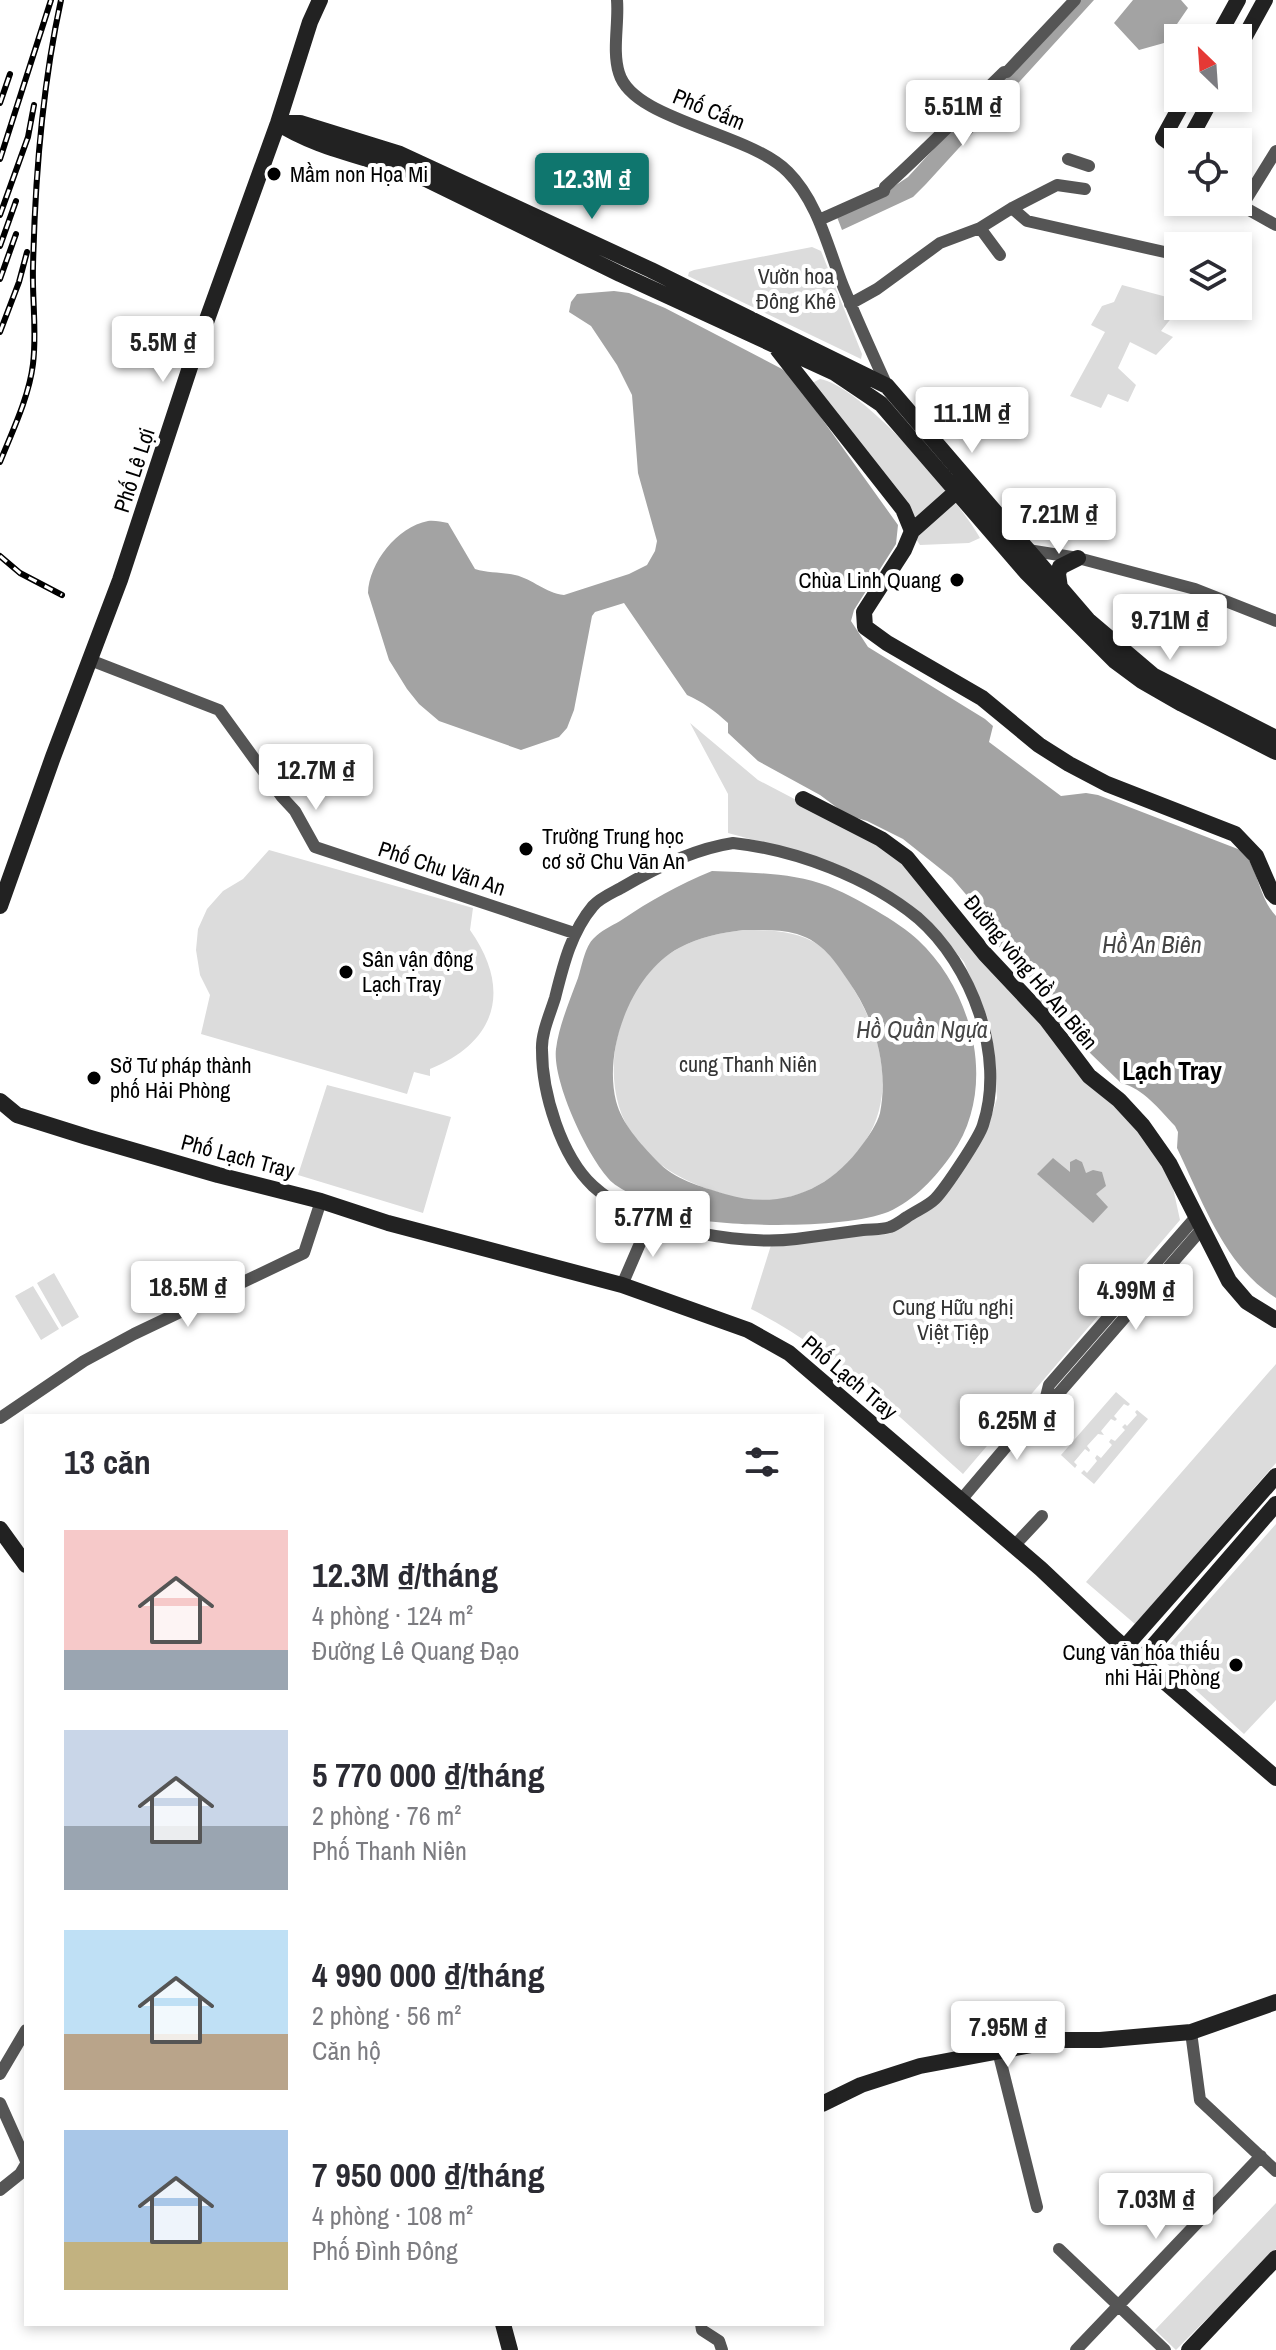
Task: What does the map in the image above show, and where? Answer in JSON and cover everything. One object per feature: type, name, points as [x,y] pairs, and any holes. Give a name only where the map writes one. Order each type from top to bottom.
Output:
[{"type":"street","name":"Phố Lê Lợi","points":[[0,906],[124,569],[192,361],[320,0]]},
{"type":"street","name":"Phố Cấm","points":[[617,0],[618,70],[622,82],[630,91],[679,121],[731,137],[767,155],[788,172],[805,192],[887,386]]},
{"type":"street","points":[[819,220],[892,190],[1007,75],[1075,0]]},
{"type":"street","points":[[1225,24],[1238,0]]},
{"type":"street","points":[[1252,24],[1265,0]]},
{"type":"street","points":[[278,123],[300,123],[400,154],[651,270],[887,386],[1080,628],[1115,661],[1142,681],[1276,752]]},
{"type":"street","points":[[278,123],[296,136],[398,167],[428,180],[835,373],[881,404],[957,491],[1060,588],[1088,620],[1154,676],[1276,738]]},
{"type":"street","points":[[1276,151],[1242,206],[1276,225]]},
{"type":"street","points":[[1068,159],[1089,166]]},
{"type":"street","points":[[850,304],[877,289],[940,243],[980,228],[1057,185],[1085,189]]},
{"type":"street","points":[[1012,208],[1027,221],[1164,252]]},
{"type":"street","points":[[980,228],[1000,255]]},
{"type":"street","points":[[760,326],[903,509],[912,531]]},
{"type":"street","points":[[881,404],[887,386]]},
{"type":"street","points":[[957,491],[912,531],[904,550],[864,612],[865,627],[982,698],[1039,745],[1069,764],[1107,784],[1235,834],[1256,856],[1276,897]]},
{"type":"street","points":[[1021,554],[1078,558],[1195,589],[1276,621]]},
{"type":"street","points":[[1060,588],[1060,567],[1078,558]]},
{"type":"street","name":"Phố Chu Văn An","points":[[90,660],[219,710],[295,811],[315,847],[574,933]]},
{"type":"street","name":"Đường vòng Hồ An Biên","points":[[803,799],[881,839],[907,858],[985,954],[1046,1019],[1089,1076],[1119,1100],[1149,1133],[1169,1163],[1229,1281],[1247,1302],[1276,1320]]},
{"type":"street","points":[[733,843],[761,846],[850,877],[894,901],[919,920],[961,970],[980,1010],[988,1049],[990,1091],[983,1128],[935,1199],[890,1227],[772,1242],[706,1235],[651,1218],[611,1200],[592,1185],[560,1140],[541,1048],[574,933],[595,903],[649,872],[711,847],[733,843]]},
{"type":"street","name":"Phố Lạch Tray","points":[[0,1101],[8,1117],[622,1285],[748,1330],[789,1353],[1014,1546],[1276,1778]]},
{"type":"street","points":[[0,1418],[84,1361],[304,1253],[321,1201]]},
{"type":"street","points":[[622,1285],[651,1218]]},
{"type":"street","points":[[961,1500],[1045,1401],[1059,1393],[1100,1337],[1198,1224]]},
{"type":"street","points":[[1141,1660],[1272,1498],[1276,1476]]},
{"type":"street","points":[[1125,1647],[1272,1498]]},
{"type":"street","points":[[1014,1546],[1042,1516]]},
{"type":"street","points":[[0,1529],[24,1562]]},
{"type":"street","points":[[824,2103],[861,2085],[920,2066],[1058,2040],[1100,2040],[1191,2032],[1276,2002]]},
{"type":"street","points":[[1191,2032],[1200,2100],[1276,2171]]},
{"type":"street","points":[[0,2074],[24,2033]]},
{"type":"street","points":[[998,2051],[1037,2207]]},
{"type":"street","points":[[0,2103],[24,2158]]},
{"type":"street","points":[[1076,2350],[1261,2156]]},
{"type":"street","points":[[0,2190],[20,2174],[24,2167]]},
{"type":"street","points":[[1059,2249],[1165,2350]]},
{"type":"street","points":[[1189,2350],[1276,2258]]},
{"type":"street","points":[[504,2326],[510,2350]]},
{"type":"street","points":[[701,2326],[702,2330],[719,2341],[722,2350]]},
{"type":"green space","name":"Vườn hoa Đông Khê","points":[[812,247],[821,251],[862,354],[861,359],[688,276],[694,270]]},
{"type":"green space","points":[[1122,285],[1164,296],[1164,320],[1170,320],[1161,331],[1173,337],[1156,355],[1130,342],[1118,368],[1136,385],[1128,402],[1108,394],[1101,408],[1070,396],[1105,332],[1091,325],[1102,306],[1114,302]]},
{"type":"green space","name":"Vườn hoa Đông Khê","points":[[820,379],[839,387],[884,423],[952,498],[980,538],[969,543],[920,545],[815,389],[814,382]]},
{"type":"green space","name":"Cung Hữu nghị Việt Tiệp","points":[[690,723],[758,780],[907,858],[1117,1101],[1170,1174],[1180,1220],[963,1474],[836,1363],[781,1325],[751,1309],[772,1242],[889,1234],[936,1200],[987,1131],[997,1098],[987,1016],[964,962],[930,922],[896,896],[854,871],[814,856],[728,833],[728,794]]},
{"type":"green space","name":"Sân vận động Lạch Tray","points":[[269,850],[473,908],[470,930],[491,973],[491,1012],[483,1029],[470,1044],[453,1058],[430,1069],[430,1076],[414,1072],[407,1094],[201,1034],[210,995],[200,975],[196,950],[198,929],[207,909],[223,891],[243,879]]},
{"type":"green space","name":"cung Thanh Niên","points":[[743,930],[792,934],[810,940],[827,952],[867,1015],[875,1036],[883,1078],[876,1120],[866,1140],[843,1168],[797,1195],[761,1201],[739,1199],[702,1187],[670,1171],[635,1138],[622,1115],[615,1089],[614,1062],[618,1034],[640,984],[658,963],[679,948],[710,936]]},
{"type":"green space","points":[[327,1085],[451,1117],[423,1213],[298,1175]]},
{"type":"green space","points":[[54,1273],[79,1317],[62,1327],[37,1283]]},
{"type":"green space","points":[[33,1286],[59,1329],[41,1340],[15,1296]]},
{"type":"green space","points":[[1276,1364],[1276,1463],[1135,1624],[1086,1582]]},
{"type":"green space","points":[[1116,1392],[1130,1404],[1124,1404],[1114,1416],[1117,1419],[1111,1419],[1101,1431],[1104,1435],[1098,1434],[1087,1446],[1089,1452],[1085,1449],[1074,1462],[1077,1465],[1075,1468],[1061,1455]]},
{"type":"green space","points":[[1137,1410],[1148,1419],[1094,1484],[1081,1473],[1084,1470],[1087,1473],[1097,1461],[1097,1455],[1101,1458],[1112,1445],[1109,1442],[1111,1439],[1115,1441],[1125,1430],[1122,1427],[1137,1415]]},
{"type":"green space","points":[[1276,1524],[1276,1700],[1244,1734],[1165,1662],[1162,1653]]},
{"type":"green space","points":[[1276,2203],[1276,2249],[1176,2350],[1155,2330]]},
{"type":"water","points":[[1070,0],[1094,0],[926,184],[913,197],[842,230],[837,217],[866,205],[908,177]]},
{"type":"water","points":[[1133,0],[1181,0],[1188,8],[1177,24],[1164,24],[1164,43],[1139,50],[1114,23]]},
{"type":"water","name":"Hồ An Biên","points":[[629,293],[665,308],[792,377],[898,525],[896,544],[854,610],[851,621],[868,647],[985,719],[993,726],[989,742],[1061,796],[1098,795],[1243,851],[1276,916],[1276,1298],[1243,1269],[1217,1231],[1177,1148],[1178,1132],[1175,1126],[1144,1095],[1121,1083],[1055,1019],[996,943],[975,905],[952,878],[903,839],[847,815],[820,795],[758,761],[728,733],[728,723],[709,707],[687,695],[624,603],[595,612],[592,616],[574,710],[567,728],[559,737],[521,750],[439,721],[407,689],[389,660],[368,593],[379,559],[406,531],[428,521],[448,523],[475,569],[515,575],[564,595],[629,574],[647,565],[655,551],[657,541],[638,473],[632,395],[617,365],[591,326],[569,312],[577,294]]},
{"type":"water","name":"Hồ Quần Ngựa","points":[[712,871],[800,878],[838,890],[910,933],[937,961],[953,986],[973,1042],[976,1071],[974,1100],[966,1128],[952,1154],[924,1188],[898,1207],[869,1218],[815,1224],[699,1220],[673,1214],[613,1183],[583,1139],[560,1080],[556,1049],[586,951],[603,931],[676,887]],"holes":[[[743,930],[797,934],[828,953],[866,1012],[881,1062],[880,1113],[867,1138],[835,1174],[819,1185],[784,1198],[745,1199],[679,1177],[663,1167],[638,1140],[616,1101],[613,1081],[618,1036],[625,1014],[648,975],[662,960],[687,944]]]},
{"type":"water","points":[[1053,1158],[1070,1172],[1070,1162],[1076,1159],[1082,1162],[1086,1173],[1093,1170],[1102,1172],[1106,1186],[1096,1194],[1108,1207],[1093,1223],[1037,1174]]},
{"type":"railway","points":[[0,159],[51,0]]},
{"type":"railway","points":[[0,462],[24,402],[33,364],[33,267],[38,166],[44,99],[61,0]]},
{"type":"railway","points":[[0,103],[10,74]]},
{"type":"railway","points":[[0,215],[28,137],[34,105]]},
{"type":"railway","points":[[0,246],[16,201]]},
{"type":"railway","points":[[0,279],[16,234]]},
{"type":"railway","points":[[0,332],[27,252]]},
{"type":"railway","points":[[0,556],[20,573],[62,595]]},
{"type":"place","name":"Mầm non Họa Mi","points":[[274,174]]},
{"type":"place","name":"Chùa Linh Quang","points":[[957,580]]},
{"type":"place","name":"Trường Trung học cơ sở Chu Văn An","points":[[526,849]]},
{"type":"place","name":"Sân vận động Lạch Tray","points":[[346,972]]},
{"type":"place","name":"Sở Tư pháp thành phố Hải Phòng","points":[[94,1078]]},
{"type":"place","name":"Cung văn hóa thiếu nhi Hải Phòng","points":[[1236,1665]]},
{"type":"district","name":"Lạch Tray","points":[[1172,1071]]}]
